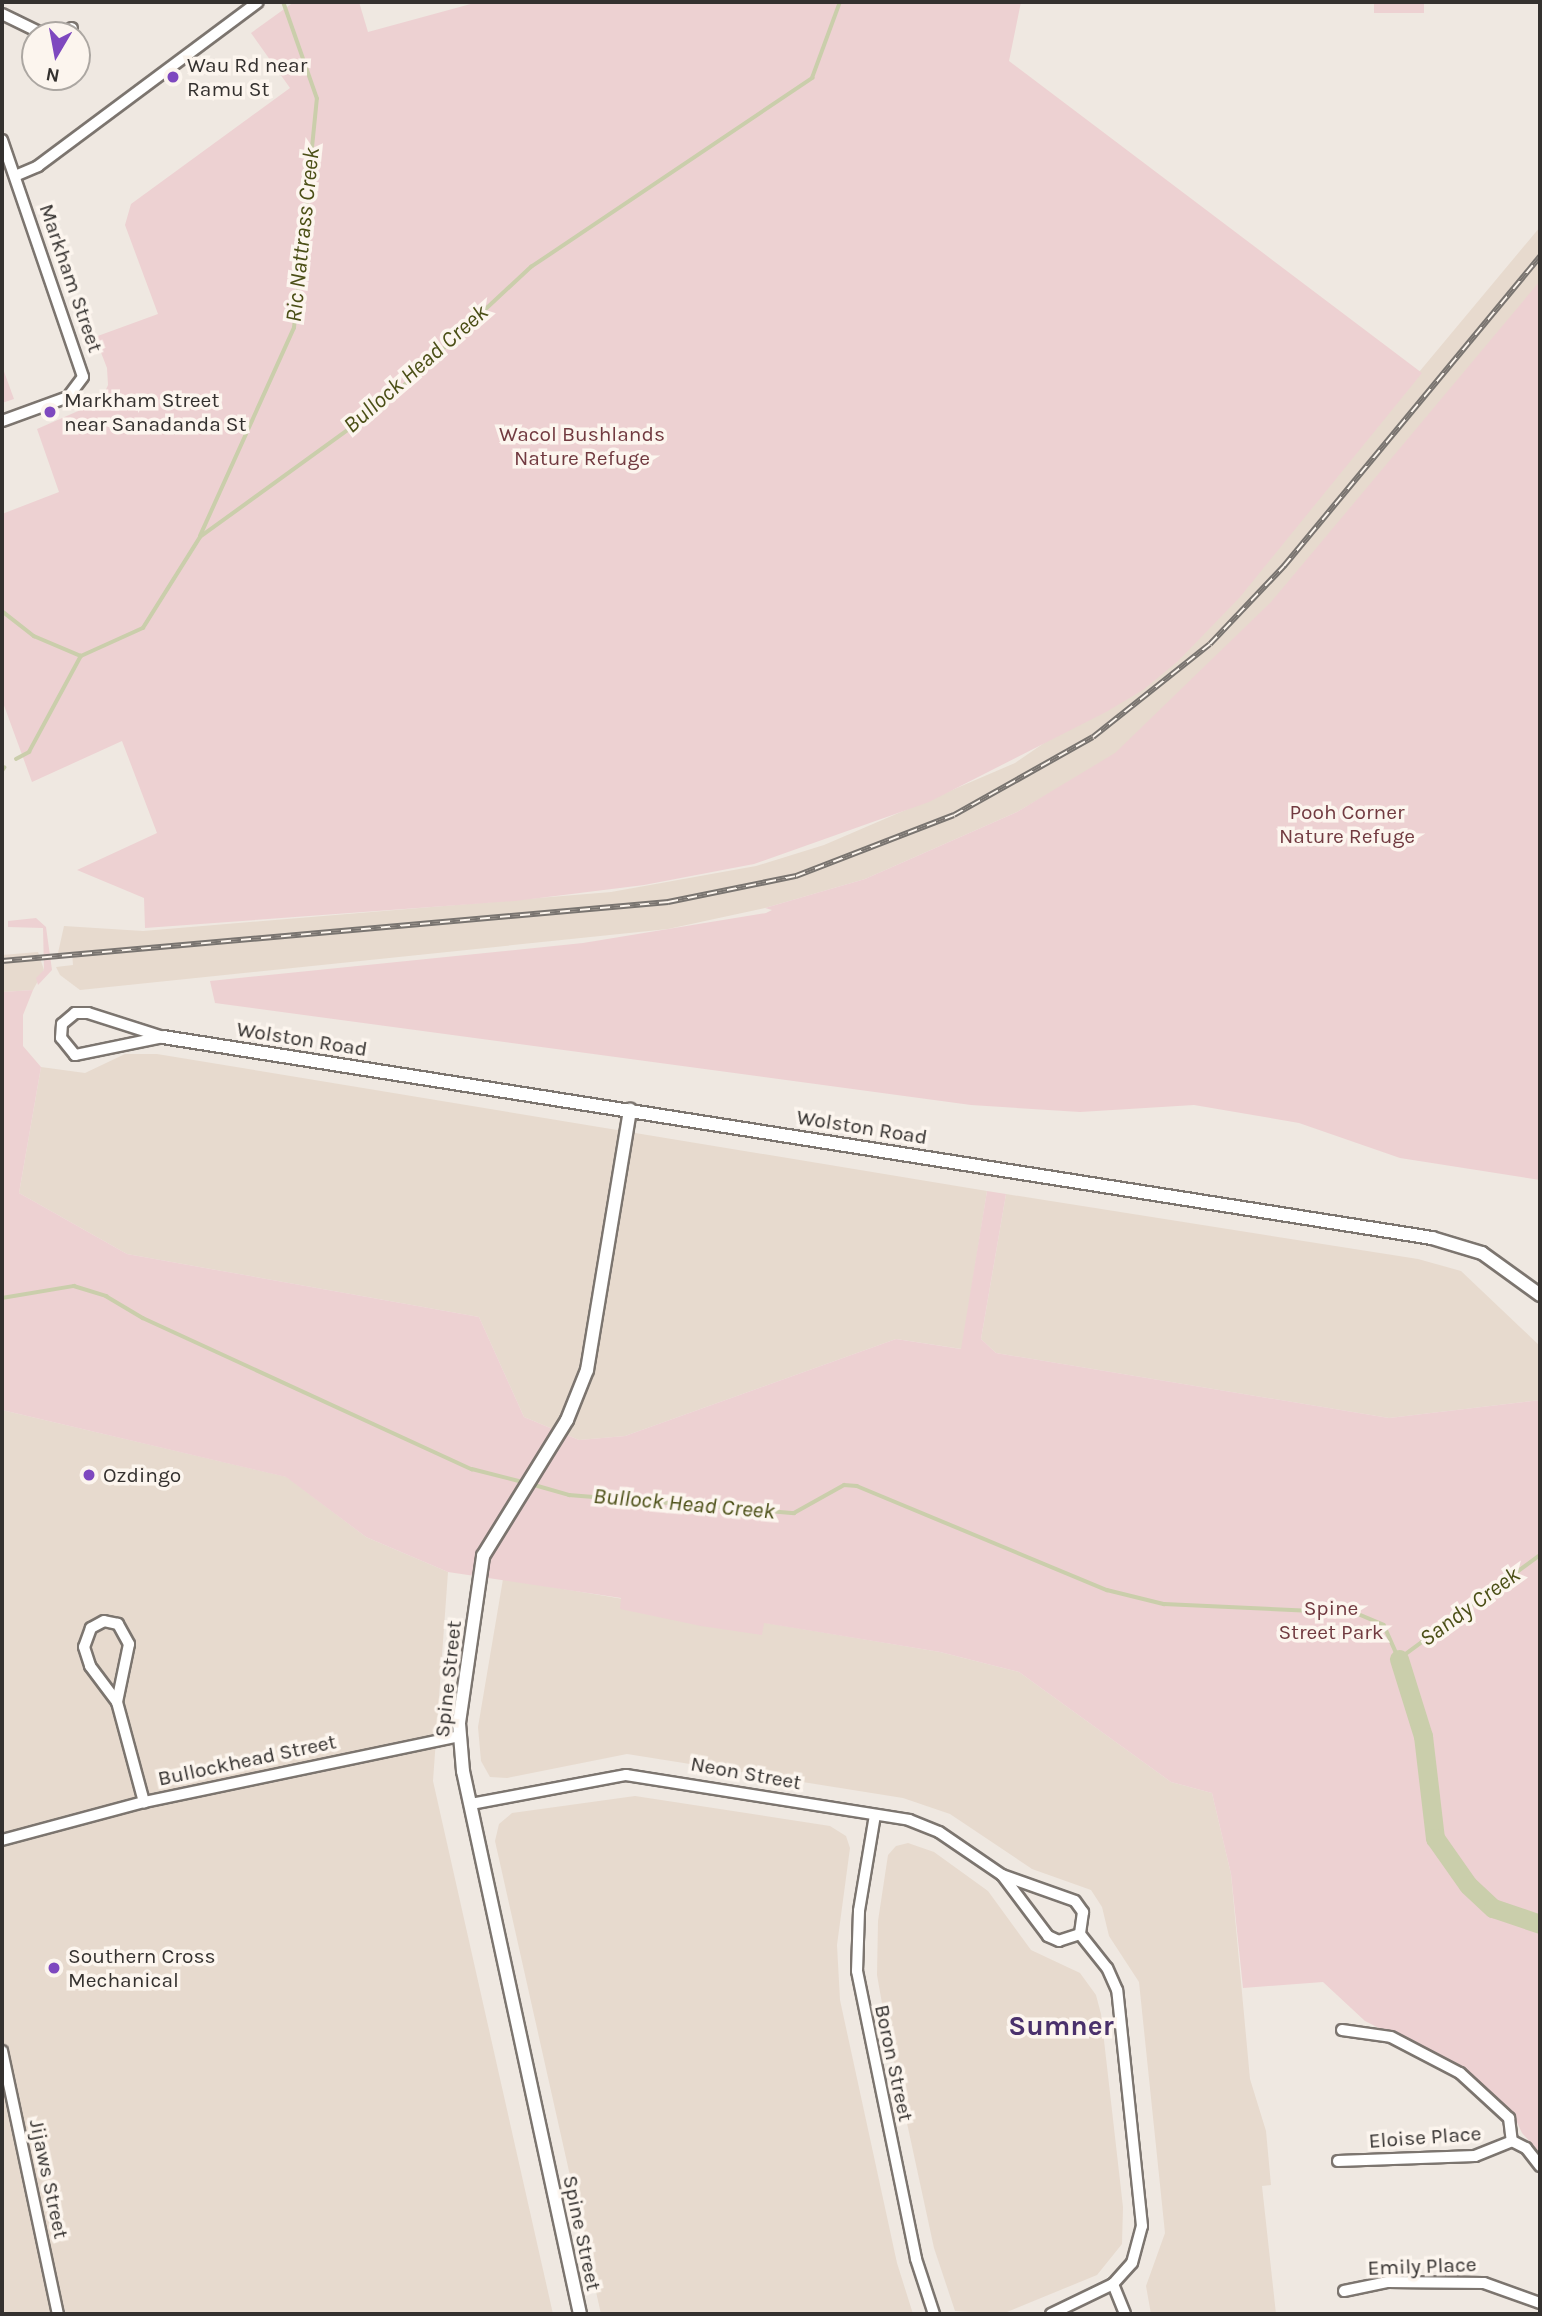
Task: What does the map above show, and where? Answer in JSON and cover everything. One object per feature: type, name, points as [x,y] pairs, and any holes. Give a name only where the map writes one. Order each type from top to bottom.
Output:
[{"type":"street","points":[[15,176],[38,166],[258,2]]},
{"type":"street","points":[[2,14],[21,23]]},
{"type":"street","name":"Markham Street","points":[[2,140],[83,377],[68,397],[2,421]]},
{"type":"street","name":"Wolston Road","points":[[163,1037],[89,1056],[75,1055],[61,1038],[68,1017],[88,1013],[163,1037],[1432,1238],[1482,1253],[1540,1295]]},
{"type":"street","name":"Spine Street","points":[[580,2314],[471,1804],[459,1736],[484,1556],[499,1526],[548,1450],[581,1392],[589,1363],[630,1110]]},
{"type":"street","points":[[117,1702],[129,1644],[118,1624],[104,1620],[91,1628],[84,1647],[90,1666],[117,1702],[144,1802]]},
{"type":"street","name":"Bullockhead Street","points":[[2,1840],[144,1802],[459,1736]]},
{"type":"street","name":"Neon Street","points":[[471,1804],[626,1775],[926,1825],[1002,1875],[1075,1901],[1083,1912],[1080,1934],[1059,1941],[1048,1936],[1002,1875]]},
{"type":"street","name":"Boron Street","points":[[876,1815],[859,1911],[858,1981],[916,2259],[934,2314]]},
{"type":"street","points":[[1051,2314],[1113,2284],[1132,2263],[1140,2246],[1140,2193],[1117,1990],[1107,1968],[1080,1934]]},
{"type":"street","points":[[1342,2030],[1391,2038],[1460,2073],[1509,2118],[1512,2141],[1526,2148],[1540,2166]]},
{"type":"street","name":"Jijaws Street","points":[[2,2051],[58,2314]]},
{"type":"street","name":"Eloise Place","points":[[1338,2161],[1475,2156],[1512,2141]]},
{"type":"street","name":"Emily Place","points":[[1343,2291],[1388,2282],[1484,2283],[1540,2303]]},
{"type":"street","points":[[1113,2284],[1125,2314]]},
{"type":"shaded area","points":[[1540,227],[1540,290],[1368,500],[1158,730],[1017,812],[865,879],[765,908],[668,929],[80,990],[60,975],[56,967],[73,965],[72,952],[58,953],[64,926],[143,931],[611,892],[756,866],[824,845],[1015,763],[1132,683],[1329,480]]},
{"type":"shaded area","points":[[38,952],[44,970],[33,990],[2,992],[2,955]]},
{"type":"shaded area","points":[[125,1054],[157,1054],[987,1191],[962,1349],[896,1339],[625,1436],[579,1440],[524,1417],[479,1317],[127,1254],[19,1193],[41,1067],[85,1073]]},
{"type":"shaded area","points":[[1006,1194],[1418,1259],[1461,1271],[1540,1346],[1540,1400],[1389,1418],[996,1353],[981,1339]]},
{"type":"shaded area","points":[[2,1410],[287,1477],[366,1537],[448,1572],[433,1781],[553,2314],[2,2314]]},
{"type":"shaded area","points":[[503,1579],[940,1652],[1019,1672],[1171,1782],[1212,1793],[1231,1874],[1250,2079],[1266,2131],[1271,2185],[1262,2186],[1276,2314],[1151,2314],[1146,2286],[1165,2233],[1139,1982],[1109,1936],[1102,1907],[1091,1890],[1032,1869],[950,1814],[903,1798],[627,1754],[507,1778],[490,1777],[481,1761],[478,1727]]},
{"type":"shaded area","points":[[635,1796],[830,1826],[846,1836],[850,1848],[837,1945],[840,2000],[897,2263],[913,2314],[601,2314],[495,1841],[499,1824],[512,1813]]},
{"type":"shaded area","points":[[908,1843],[934,1852],[988,1891],[1031,1950],[1080,1973],[1096,1995],[1101,2014],[1123,2207],[1122,2244],[1097,2275],[1002,2314],[955,2311],[934,2248],[886,2026],[877,1975],[878,1921],[888,1855],[896,1846]]},
{"type":"green space","name":"Wacol Bushlands Nature Refuge","points":[[294,2],[359,2],[368,32],[478,2],[1021,2],[1009,61],[1422,373],[1240,597],[1178,661],[1143,690],[1106,712],[929,802],[754,864],[644,885],[515,901],[145,928],[144,898],[77,870],[157,833],[122,741],[32,782],[2,700],[2,514],[59,492],[37,429],[101,401],[108,385],[107,368],[95,337],[158,314],[125,225],[131,204],[290,88],[251,33]]},
{"type":"green space","points":[[1374,2],[1424,2],[1424,13],[1374,13]]},
{"type":"green space","name":"Pooh Corner Nature Refuge","points":[[1540,281],[1540,1180],[1400,1158],[1299,1123],[1194,1105],[1080,1112],[971,1105],[215,1003],[210,981],[583,943],[766,913],[772,910],[765,908],[865,879],[1017,812],[1115,753],[1271,602]]},
{"type":"green space","points":[[2,366],[14,399],[2,403]]},
{"type":"green space","points":[[36,918],[46,927],[52,970],[38,985],[36,978],[44,970],[43,928],[8,927],[8,921]]},
{"type":"green space","name":"Spine Street Park","points":[[33,990],[23,1015],[23,1046],[41,1067],[19,1193],[127,1254],[479,1317],[524,1417],[579,1440],[625,1436],[896,1339],[961,1349],[987,1191],[1006,1194],[981,1339],[996,1353],[1389,1418],[1540,1400],[1540,2153],[1522,2133],[1512,2112],[1471,2075],[1365,2021],[1323,1982],[1243,1988],[1231,1874],[1212,1793],[1171,1782],[1019,1672],[940,1652],[764,1623],[762,1635],[701,1626],[620,1609],[621,1598],[448,1572],[366,1537],[286,1477],[2,1410],[2,992]]},
{"type":"waterway","name":"Ric Nattrass Creek","points":[[200,536],[294,328],[317,99],[283,2]]},
{"type":"waterway","name":"Bullock Head Creek","points":[[16,759],[29,752],[81,656],[143,628],[200,537],[385,403],[531,267],[812,78],[840,2]]},
{"type":"waterway","points":[[2,611],[34,636],[81,656]]},
{"type":"waterway","name":"Bullock Head Creek","points":[[2,1298],[74,1286],[106,1296],[143,1318],[472,1469],[523,1482]]},
{"type":"waterway","name":"Bullock Head Creek","points":[[531,1484],[569,1495],[794,1513],[844,1485],[857,1486],[1107,1590],[1164,1604],[1356,1613],[1384,1625],[1399,1659],[1540,1555]]},
{"type":"waterway","points":[[1399,1659],[1423,1736],[1435,1838],[1468,1885],[1493,1908],[1540,1924]]},
{"type":"railway","points":[[2,961],[668,902],[796,876],[954,815],[1093,737],[1210,644],[1284,566],[1540,256]]},
{"type":"place","name":"Wau Rd near Ramu St","points":[[173,77]]},
{"type":"place","name":"Markham Street near Sanadanda St","points":[[50,412]]},
{"type":"place","name":"Ozdingo","points":[[89,1475]]},
{"type":"place","name":"Southern Cross Mechanical","points":[[54,1968]]},
{"type":"district","name":"Sumner","points":[[1061,2026]]},
{"type":"water label","name":"Sandy Creek","points":[[1470,1607]]}]
